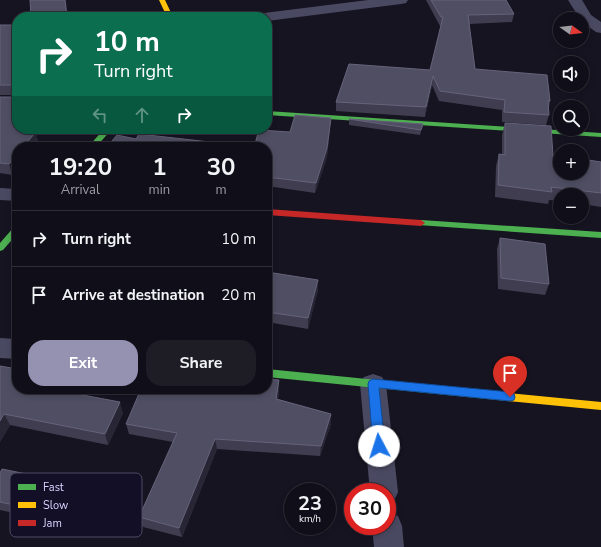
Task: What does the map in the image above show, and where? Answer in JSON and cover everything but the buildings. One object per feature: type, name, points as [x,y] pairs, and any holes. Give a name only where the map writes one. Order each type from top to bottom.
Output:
[{"type":"street","points":[[162,0],[168,12]]},
{"type":"street","points":[[272,16],[401,0]]},
{"type":"street","points":[[575,0],[586,18],[601,29]]},
{"type":"street","points":[[272,113],[601,135]]},
{"type":"street","points":[[96,142],[104,134]]},
{"type":"street","points":[[0,194],[12,195]]},
{"type":"street","points":[[272,212],[601,235]]},
{"type":"street","points":[[0,248],[12,235]]},
{"type":"street","points":[[0,348],[12,349]]},
{"type":"street","points":[[272,374],[601,406]]},
{"type":"street","points":[[373,384],[383,483]]},
{"type":"street","points":[[388,535],[389,547]]},
{"type":"traffic: fast","points":[[272,113],[601,135]]},
{"type":"traffic: fast","points":[[96,142],[104,134]]},
{"type":"traffic: fast","points":[[421,223],[601,235]]},
{"type":"traffic: fast","points":[[0,248],[12,235]]},
{"type":"traffic: fast","points":[[272,374],[507,397]]},
{"type":"traffic: slow","points":[[162,0],[168,12]]},
{"type":"traffic: slow","points":[[507,397],[601,406]]},
{"type":"traffic: jam","points":[[272,212],[421,223]]},
{"type":"route","points":[[379,446],[373,384],[510,397]]}]
